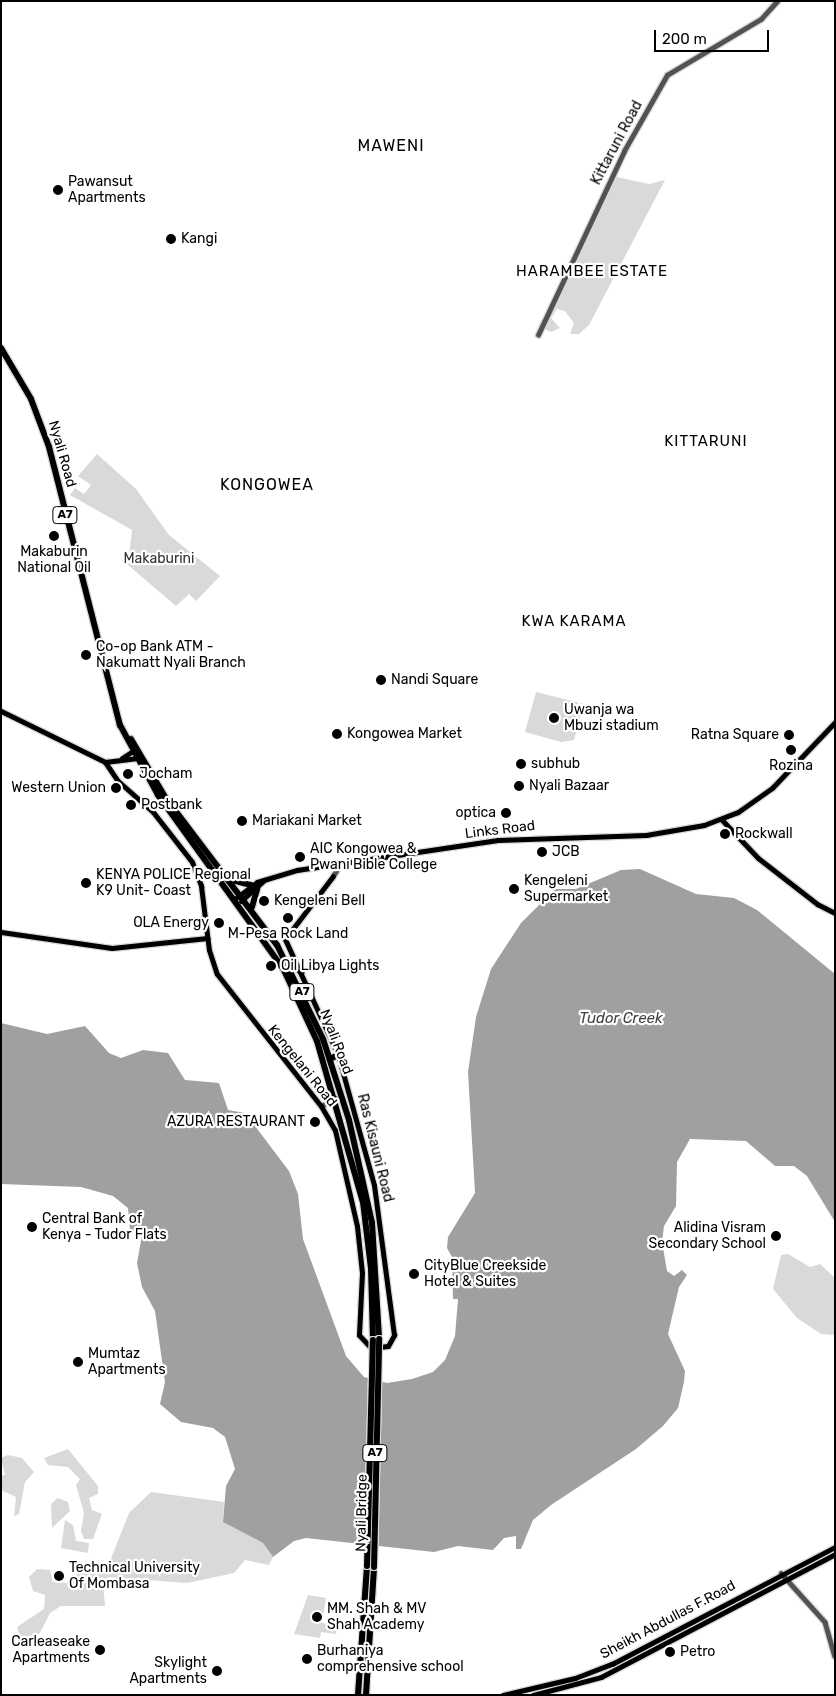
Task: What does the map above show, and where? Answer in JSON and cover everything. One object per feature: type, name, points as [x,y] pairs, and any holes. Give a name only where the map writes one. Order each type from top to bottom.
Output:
[{"type":"highway","name":"Nyali Road","points":[[1,348],[31,399],[49,447],[108,690],[134,750],[183,822],[231,879],[240,898],[295,991],[336,1098],[368,1229],[376,1340]]},
{"type":"highway","name":"Nyali Road","points":[[139,759],[240,898],[252,907],[285,960],[330,1059],[372,1223],[376,1340]]},
{"type":"highway","points":[[231,879],[254,887],[252,907]]},
{"type":"highway","points":[[285,960],[302,972]]},
{"type":"highway","points":[[330,1059],[338,1054]]},
{"type":"highway","name":"Nyali Bridge","points":[[371,1566],[376,1340]]},
{"type":"highway","name":"A7","points":[[358,1695],[371,1566]]},
{"type":"highway","name":"A7","points":[[366,1695],[371,1566]]},
{"type":"main road","points":[[1,711],[105,762],[122,758],[139,759]]},
{"type":"main road","points":[[733,831],[735,813],[772,788],[835,722]]},
{"type":"main road","points":[[122,758],[134,750]]},
{"type":"main road","name":"Kengelani Road","points":[[105,762],[118,782],[154,812],[192,862],[202,886],[207,938],[223,985],[321,1106],[343,1154],[357,1226],[362,1273],[359,1338]]},
{"type":"main road","name":"Links Road","points":[[240,898],[264,880],[331,867],[498,840],[668,833],[722,820],[735,813]]},
{"type":"main road","points":[[722,820],[758,858],[817,904],[835,913]]},
{"type":"main road","name":"Ras Kisauni Road","points":[[333,876],[285,937],[338,1054],[374,1185],[394,1335],[388,1346],[371,1348],[359,1338]]},
{"type":"main road","points":[[1,932],[112,948],[207,938]]},
{"type":"main road","name":"Sheikh Abdullas F.Road","points":[[504,1695],[612,1664],[783,1571],[835,1547]]},
{"type":"main road","name":"Sheikh Abdullas F.Road","points":[[533,1695],[594,1681],[784,1579],[835,1554]]},
{"type":"street","name":"Kittaruni Road","points":[[538,335],[624,151],[667,75],[771,10],[776,1]]},
{"type":"street","name":"Ras Kisauni Road","points":[[333,876],[339,866]]},
{"type":"street","points":[[331,867],[333,876]]},
{"type":"street","points":[[321,1106],[336,1098]]},
{"type":"street","points":[[783,1571],[790,1576],[792,1587]]},
{"type":"street","points":[[783,1571],[784,1579],[825,1622],[835,1656]]},
{"type":"green space","points":[[612,176],[649,184],[665,180],[589,325],[579,334],[570,334],[574,323],[565,311],[557,309],[551,318],[560,328],[551,332],[542,328]]},
{"type":"green space","name":"Makaburini","points":[[97,454],[136,489],[169,535],[220,576],[196,601],[189,594],[176,606],[128,565],[132,530],[70,495],[75,488],[84,494],[91,485],[78,476]]},
{"type":"green space","name":"Uwanja wa Mbuzi stadium","points":[[536,692],[584,704],[574,740],[561,742],[525,732]]},
{"type":"green space","points":[[788,1254],[810,1267],[820,1264],[835,1278],[835,1335],[821,1334],[797,1318],[773,1289],[781,1255]]},
{"type":"green space","points":[[68,1449],[98,1486],[98,1494],[89,1498],[92,1510],[102,1514],[93,1539],[84,1539],[81,1531],[84,1513],[76,1485],[80,1479],[68,1467],[48,1465],[44,1458]]},
{"type":"green space","points":[[8,1455],[22,1458],[34,1472],[25,1482],[19,1514],[14,1516],[16,1497],[1,1490],[1,1476],[5,1475],[1,1458]]},
{"type":"green space","points":[[151,1492],[224,1502],[223,1522],[263,1543],[273,1557],[269,1565],[245,1560],[234,1573],[187,1583],[109,1577],[103,1583],[105,1606],[61,1606],[50,1613],[40,1633],[28,1642],[20,1638],[17,1627],[44,1609],[45,1595],[33,1591],[29,1577],[37,1569],[50,1570],[53,1582],[69,1583],[85,1565],[101,1570],[110,1561],[129,1513]]},
{"type":"green space","points":[[58,1498],[68,1502],[70,1511],[52,1528],[51,1504]]},
{"type":"green space","points":[[65,1520],[73,1525],[76,1541],[89,1543],[88,1553],[61,1548]]},
{"type":"green space","points":[[308,1595],[326,1598],[322,1623],[337,1625],[336,1634],[321,1632],[320,1638],[294,1634]]},
{"type":"water","name":"Tudor Creek","points":[[640,869],[696,894],[734,898],[757,910],[835,974],[835,1222],[807,1176],[794,1166],[775,1166],[746,1141],[690,1139],[677,1162],[676,1206],[664,1226],[662,1242],[667,1271],[674,1276],[682,1270],[687,1275],[679,1287],[668,1334],[685,1371],[684,1382],[678,1408],[663,1426],[636,1449],[551,1505],[533,1520],[521,1549],[516,1549],[516,1536],[504,1538],[493,1550],[458,1546],[434,1552],[306,1538],[294,1541],[273,1557],[263,1543],[223,1522],[226,1486],[235,1469],[225,1437],[213,1428],[181,1422],[160,1404],[165,1382],[155,1311],[142,1287],[137,1263],[142,1235],[139,1230],[130,1230],[128,1208],[113,1196],[81,1187],[1,1184],[1,1023],[47,1034],[85,1026],[109,1053],[121,1058],[143,1050],[168,1053],[185,1080],[219,1083],[228,1110],[245,1113],[289,1171],[298,1194],[303,1239],[346,1356],[364,1377],[387,1383],[412,1379],[433,1372],[445,1360],[455,1336],[458,1299],[453,1299],[452,1257],[447,1248],[448,1237],[475,1193],[468,1072],[476,1017],[491,969],[521,923],[555,889],[576,889],[621,870]]},
{"type":"place","name":"Pawansut Apartments","points":[[58,190]]},
{"type":"place","name":"Kangi","points":[[171,239]]},
{"type":"place","name":"Makaburin National Oil","points":[[54,536]]},
{"type":"place","name":"Co-op Bank ATM - Nakumatt Nyali Branch","points":[[86,655]]},
{"type":"place","name":"Nandi Square","points":[[381,680]]},
{"type":"place","name":"Uwanja wa Mbuzi stadium","points":[[554,718]]},
{"type":"place","name":"Kongowea Market","points":[[337,734]]},
{"type":"place","name":"Ratna Square","points":[[789,735]]},
{"type":"place","name":"Rozina","points":[[791,750]]},
{"type":"place","name":"subhub","points":[[521,764]]},
{"type":"place","name":"Jocham","points":[[128,774]]},
{"type":"place","name":"Nyali Bazaar","points":[[519,786]]},
{"type":"place","name":"Western Union","points":[[116,788]]},
{"type":"place","name":"Postbank","points":[[131,805]]},
{"type":"place","name":"optica","points":[[506,813]]},
{"type":"place","name":"Mariakani Market","points":[[242,821]]},
{"type":"place","name":"Rockwall","points":[[725,834]]},
{"type":"place","name":"JCB","points":[[542,852]]},
{"type":"place","name":"AIC Kongowea & Pwani Bible College","points":[[300,857]]},
{"type":"place","name":"KENYA POLICE Regional K9 Unit- Coast","points":[[86,883]]},
{"type":"place","name":"Kengeleni Supermarket","points":[[514,889]]},
{"type":"place","name":"Kengeleni Bell","points":[[264,901]]},
{"type":"place","name":"M-Pesa Rock Land","points":[[288,918]]},
{"type":"place","name":"OLA Energy","points":[[219,923]]},
{"type":"place","name":"Oil Libya Lights","points":[[271,966]]},
{"type":"place","name":"AZURA RESTAURANT","points":[[315,1122]]},
{"type":"place","name":"Central Bank of Kenya - Tudor Flats","points":[[32,1227]]},
{"type":"place","name":"Alidina Visram Secondary School","points":[[776,1236]]},
{"type":"place","name":"CityBlue Creekside Hotel & Suites","points":[[414,1274]]},
{"type":"place","name":"Mumtaz Apartments","points":[[78,1362]]},
{"type":"place","name":"Technical University Of Mombasa","points":[[59,1576]]},
{"type":"place","name":"MM. Shah & MV Shah Academy","points":[[317,1617]]},
{"type":"place","name":"Carleaseake Apartments","points":[[100,1650]]},
{"type":"place","name":"Petro","points":[[670,1652]]},
{"type":"place","name":"Burhaniya comprehensive school","points":[[307,1659]]},
{"type":"place","name":"Skylight Apartments","points":[[217,1671]]},
{"type":"district","name":"MAWENI","points":[[391,146]]},
{"type":"district","name":"HARAMBEE ESTATE","points":[[592,272]]},
{"type":"district","name":"KITTARUNI","points":[[706,442]]},
{"type":"district","name":"KONGOWEA","points":[[267,485]]},
{"type":"district","name":"KWA KARAMA","points":[[574,622]]}]
